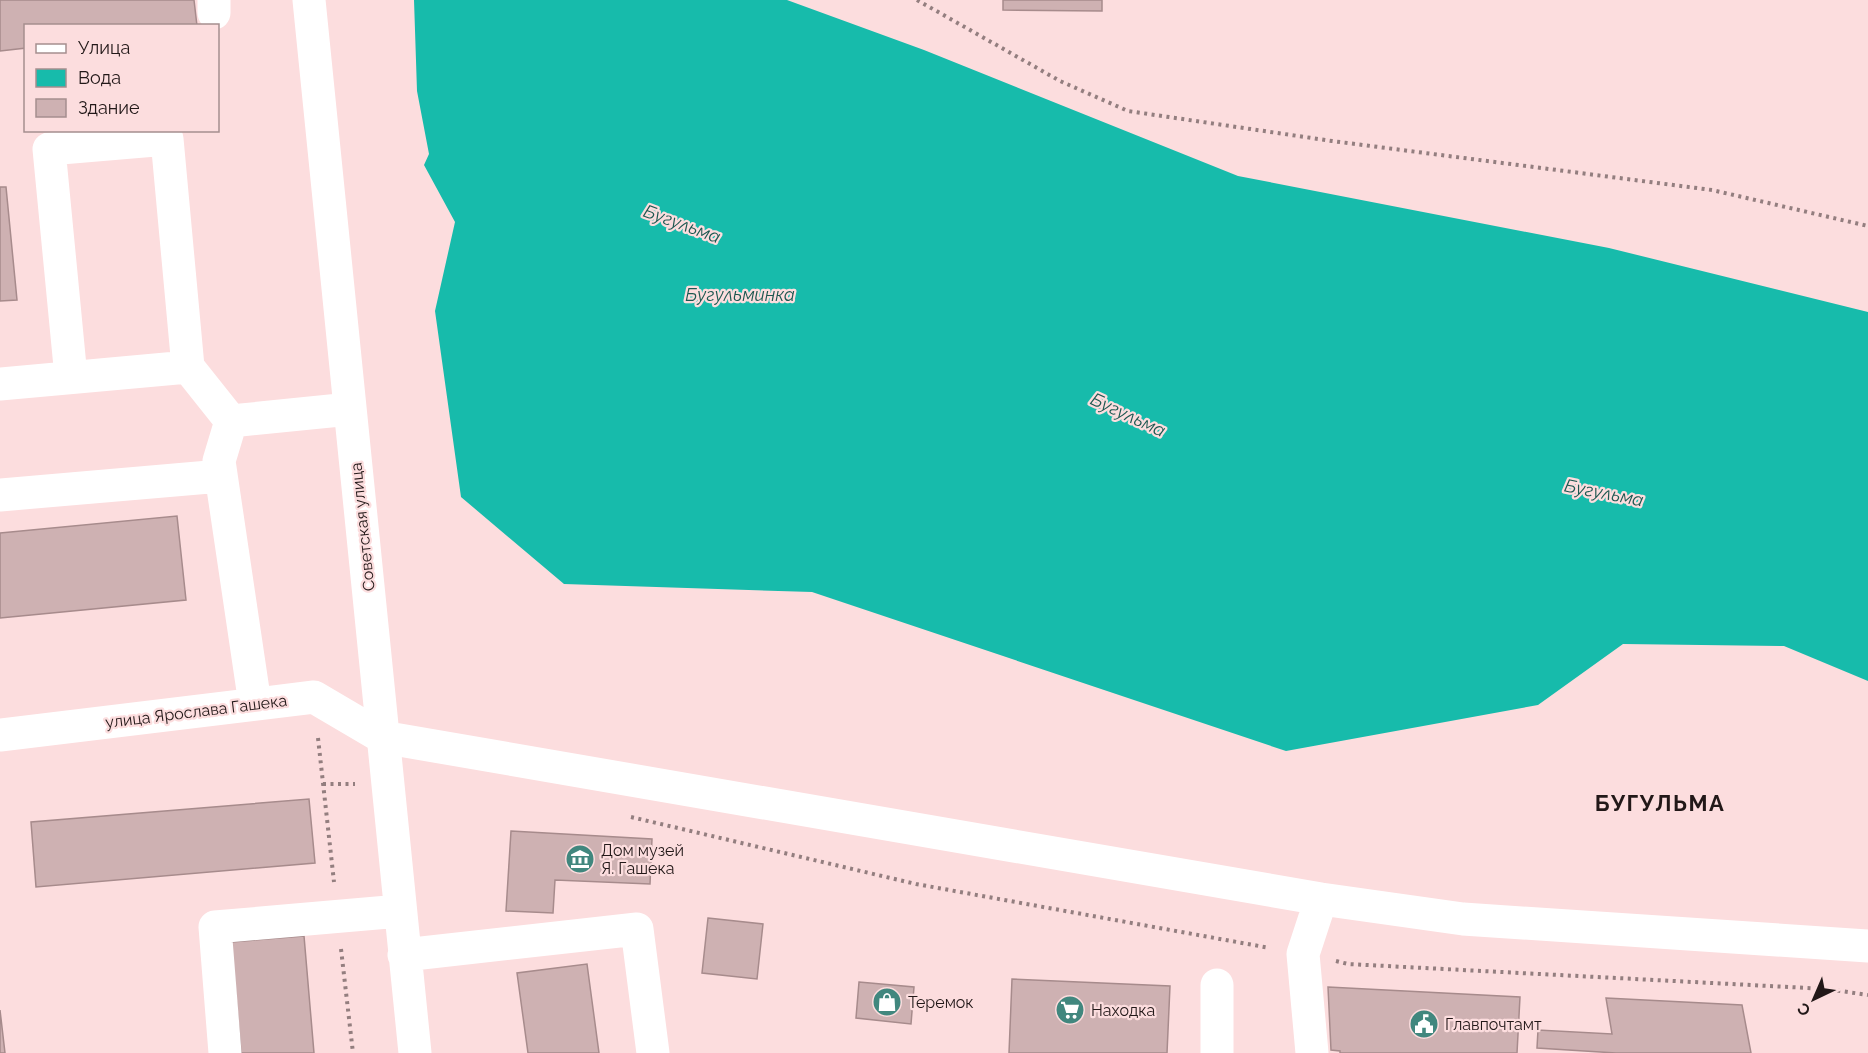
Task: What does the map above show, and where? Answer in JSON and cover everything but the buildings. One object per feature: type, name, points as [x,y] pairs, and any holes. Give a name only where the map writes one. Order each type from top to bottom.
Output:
[{"type":"street","name":"Советская улица","points":[[309,0],[404,955],[416,1053]]},
{"type":"street","points":[[71,377],[50,149],[167,139],[188,367],[231,421]]},
{"type":"street","points":[[0,384],[188,367]]},
{"type":"street","points":[[231,421],[350,409]]},
{"type":"street","points":[[231,421],[219,462],[255,704]]},
{"type":"street","points":[[0,495],[221,476]]},
{"type":"street","points":[[314,697],[382,737],[1321,899],[1463,919],[1868,946]]},
{"type":"street","name":"улица Ярослава Гашека","points":[[0,735],[314,697]]},
{"type":"street","points":[[1312,1053],[1303,954],[1321,899]]},
{"type":"street","points":[[225,1053],[215,927],[400,912]]},
{"type":"street","points":[[404,955],[637,929],[653,1053]]},
{"type":"street","points":[[1217,985],[1217,1053]]},
{"type":"path","points":[[917,0],[1060,81],[1128,111],[1332,141],[1712,190],[1868,226]]},
{"type":"path","points":[[314,697],[353,1053]]},
{"type":"path","points":[[323,784],[387,785]]},
{"type":"path","points":[[628,816],[916,884],[1348,964],[1815,988],[1868,995]]},
{"type":"water","name":"Бугульминка","points":[[414,0],[787,0],[924,50],[1238,176],[1609,248],[1868,312],[1868,681],[1784,646],[1623,644],[1538,705],[1286,751],[812,592],[564,584],[461,497],[435,311],[455,222],[424,165],[429,154],[417,91]]},
{"type":"place","name":"Дом музей Я. Гашека","points":[[580,859]]},
{"type":"place","name":"Теремок","points":[[887,1002]]},
{"type":"place","name":"Находка","points":[[1070,1010]]},
{"type":"place","name":"Главпочтамт","points":[[1424,1024]]},
{"type":"district","name":"БУГУЛЬМА","points":[[1660,803]]},
{"type":"water label","name":"Бугульма","points":[[682,224]]},
{"type":"water label","name":"Бугульма","points":[[1128,415]]},
{"type":"water label","name":"Бугульма","points":[[1604,493]]}]
